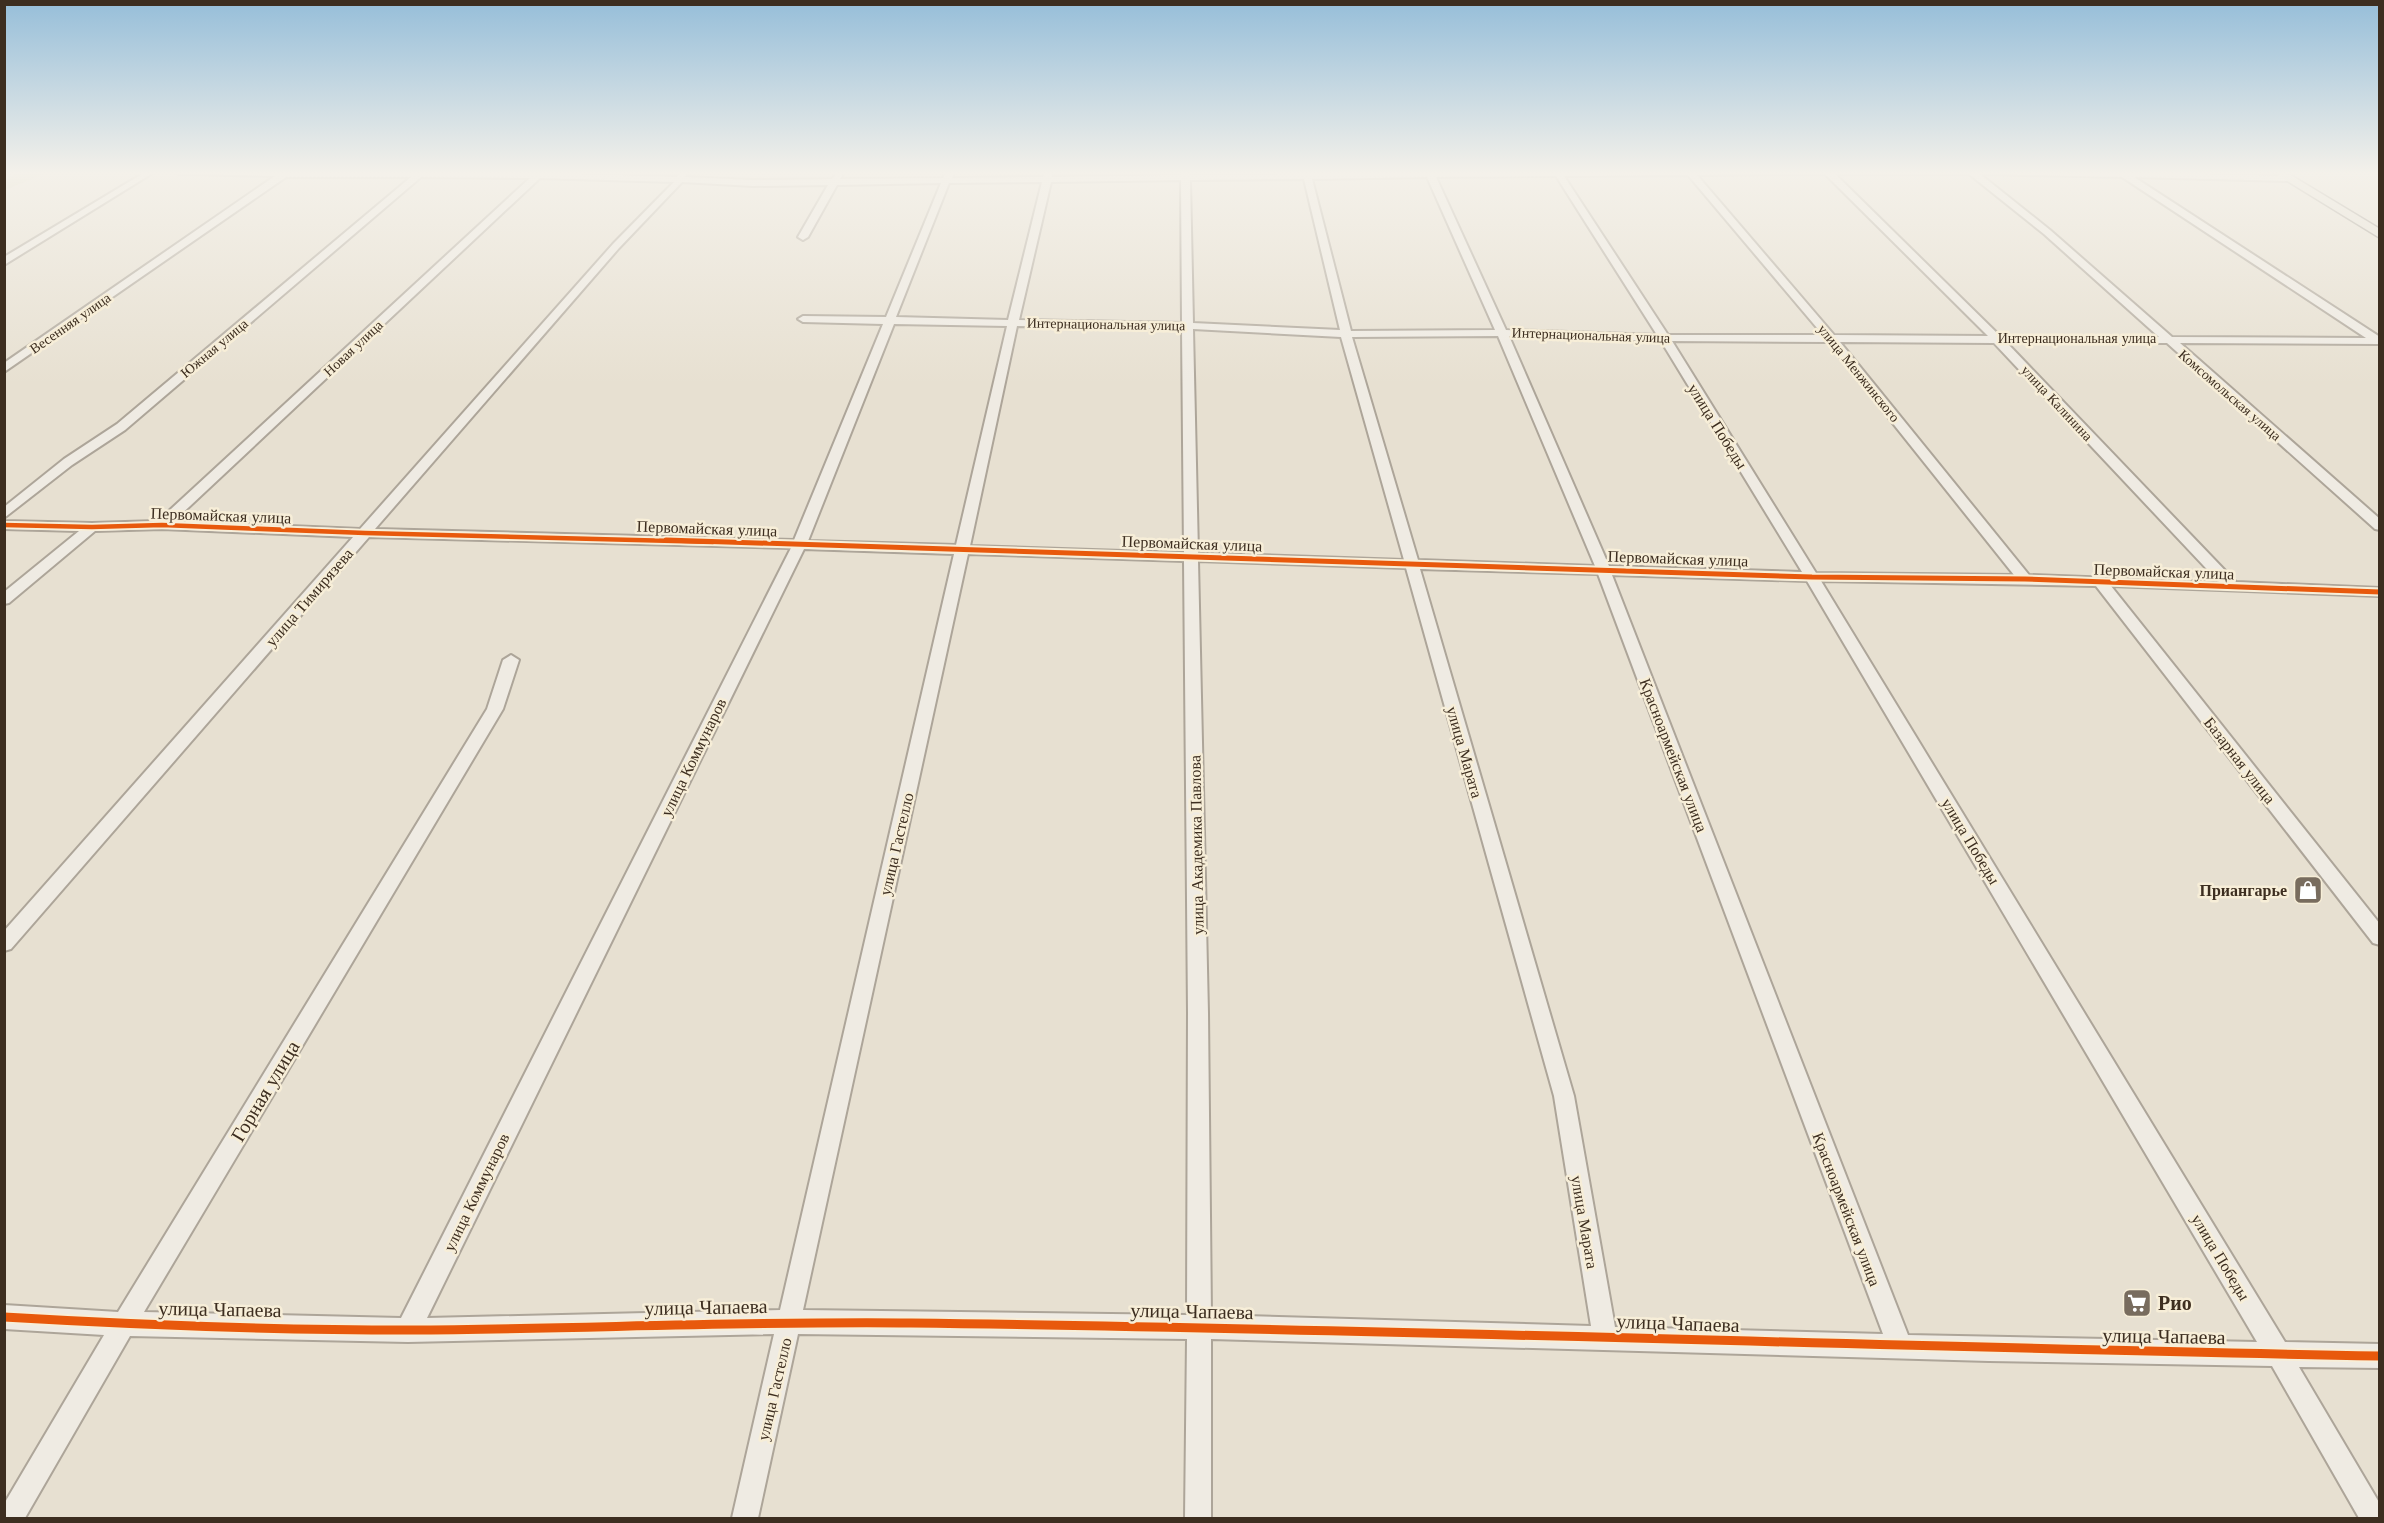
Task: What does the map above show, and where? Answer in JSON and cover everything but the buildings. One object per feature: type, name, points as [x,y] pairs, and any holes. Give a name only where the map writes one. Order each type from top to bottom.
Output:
[{"type":"street","points":[[4,262],[36,242]]},
{"type":"street","name":"Весенняя улица","points":[[4,369],[184,242]]},
{"type":"street","name":"Южная улица","points":[[4,514],[68,462],[122,427],[335,242]]},
{"type":"street","name":"Новая улица","points":[[162,525],[467,242]]},
{"type":"street","name":"улица Тимирязева","points":[[4,944],[620,242]]},
{"type":"street","name":"улица Коммунаров","points":[[408,1330],[799,545],[921,242]]},
{"type":"street","name":"улица Гастелло","points":[[745,1518],[1032,242]]},
{"type":"street","name":"улица Академика Павлова","points":[[1187,242],[1193,557],[1200,1327],[1198,1518]]},
{"type":"street","name":"улица Марата","points":[[1324,242],[1347,334],[1411,563],[1564,1096],[1605,1338]]},
{"type":"street","name":"Красноармейская улица","points":[[1461,242],[1603,569],[1899,1346]]},
{"type":"street","name":"улица Победы","points":[[1603,242],[1812,577],[2280,1356],[2373,1518]]},
{"type":"street","name":"улица Менжинского","points":[[1750,242],[1830,337],[2025,579]]},
{"type":"street","name":"улица Калинина","points":[[1899,242],[1996,338],[2232,587]]},
{"type":"street","name":"Комсомольская улица","points":[[2058,242],[2379,526]]},
{"type":"street","points":[[2227,242],[2379,341]]},
{"type":"street","name":"Интернациональная улица","points":[[803,319],[1013,321],[1189,326],[1347,334],[1502,333],[1664,338],[2379,341]]},
{"type":"street","name":"Первомайская улица","points":[[4,525],[92,527],[162,525],[365,533],[527,535],[1812,577],[2025,579],[2379,592]]},
{"type":"street","points":[[4,600],[92,527]]},
{"type":"street","name":"Базарная улица","points":[[2100,582],[2379,938]]},
{"type":"street","name":"Горная улица","points":[[11,1518],[123,1324],[495,709],[511,660]]},
{"type":"street","name":"улица Чапаева","points":[[4,1317],[123,1324],[408,1330],[789,1323],[1200,1327],[2280,1356],[2379,1356]]},
{"type":"cycle path","points":[[4,525],[92,527],[162,525],[1812,577],[2025,579],[2380,592]]},
{"type":"cycle path","points":[[4,1317],[124,1324],[408,1330],[789,1322],[1200,1327],[1989,1349],[2380,1356]]},
{"type":"place","name":"Приангарье","points":[[2308,890]]},
{"type":"place","name":"Рио","points":[[2137,1303]]}]
